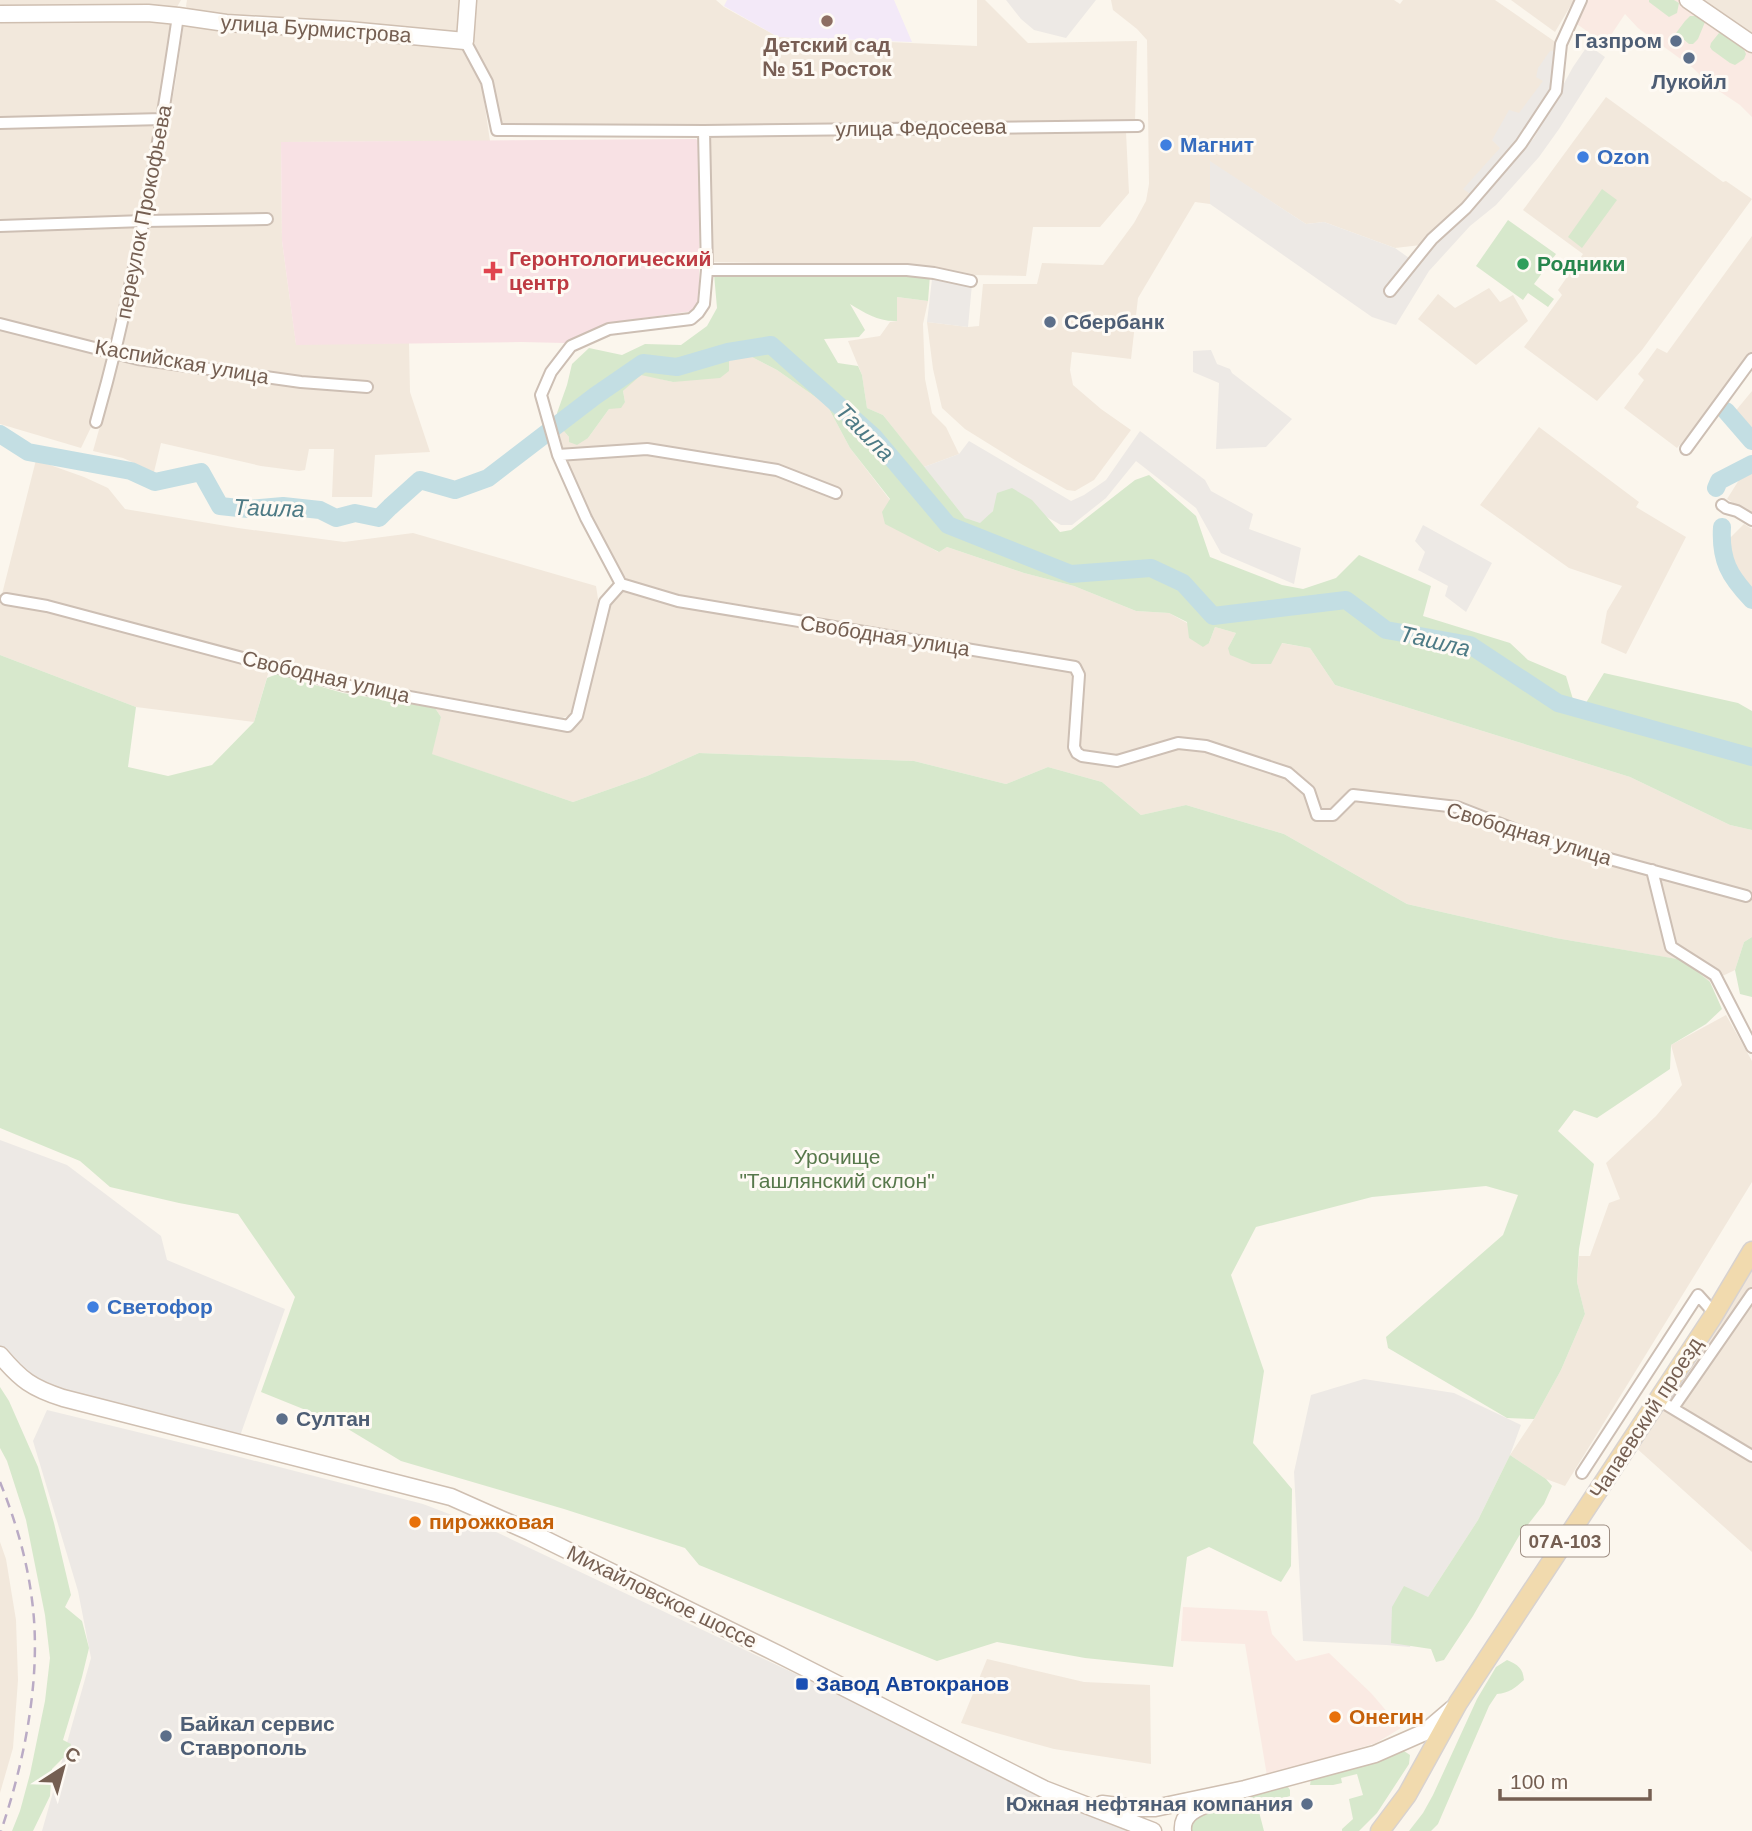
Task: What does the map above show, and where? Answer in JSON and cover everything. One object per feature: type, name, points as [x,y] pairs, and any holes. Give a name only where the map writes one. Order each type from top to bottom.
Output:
[{"type":"main road","points":[[465,41],[468,0]]},
{"type":"main road","points":[[1688,0],[1752,44]]},
{"type":"main road","name":"улица Бурмистрова","points":[[0,14],[68,7],[148,13],[181,8],[226,23],[348,30],[465,41]]},
{"type":"main road","name":"Чапаевский проезд","points":[[1380,1831],[1407,1795],[1458,1703],[1665,1404],[1752,1251]]},
{"type":"main road","name":"Михайловское шоссе","points":[[0,1355],[22,1379],[40,1391],[451,1497],[530,1532],[985,1759],[1066,1797],[1153,1831]]},
{"type":"main road","points":[[1066,1797],[1115,1807],[1155,1808],[1245,1788],[1375,1754],[1425,1732],[1458,1703]]},
{"type":"main road","points":[[1183,1831],[1182,1824],[1190,1813],[1245,1788]]},
{"type":"street","points":[[1390,291],[1432,240],[1466,208],[1521,144],[1556,91],[1562,44],[1581,0]]},
{"type":"street","name":"переулок Прокофьева","points":[[96,422],[115,353],[144,221],[181,8]]},
{"type":"street","name":"улица Федосеева","points":[[465,41],[487,82],[497,130],[704,131],[1138,126]]},
{"type":"street","points":[[0,123],[163,119]]},
{"type":"street","points":[[621,584],[586,518],[558,455],[541,395],[551,372],[571,346],[609,329],[691,319],[704,304],[707,270],[704,131]]},
{"type":"street","points":[[0,226],[267,219]]},
{"type":"street","points":[[707,270],[907,270],[971,281]]},
{"type":"street","name":"Каспийская улица","points":[[0,324],[138,359],[300,382],[367,387]]},
{"type":"street","points":[[1686,449],[1752,359]]},
{"type":"street","points":[[558,455],[647,449],[777,470],[836,493]]},
{"type":"street","points":[[1722,505],[1752,520]]},
{"type":"street","name":"Свободная улица","points":[[6,599],[47,606],[344,685],[568,726],[578,716],[605,602],[621,584],[678,601],[1075,667],[1079,675],[1073,747],[1082,756],[1117,761],[1178,743],[1206,746],[1288,773],[1309,791],[1317,815],[1333,815],[1353,795],[1457,807],[1547,842],[1746,896]]},
{"type":"street","points":[[1652,870],[1671,947],[1715,975],[1752,1047]]},
{"type":"street","points":[[1752,1294],[1665,1404],[1752,1456]]},
{"type":"street","points":[[1582,1473],[1698,1295],[1715,1314]]},
{"type":"shaded area","points":[[0,0],[181,0],[177,7],[173,8],[139,5],[0,7]]},
{"type":"shaded area","points":[[187,0],[464,0],[458,32],[449,33],[392,26],[202,13],[188,10]]},
{"type":"shaded area","points":[[472,0],[716,0],[778,37],[977,46],[977,0],[985,0],[1028,43],[1137,41],[1135,122],[608,129],[511,127],[502,123],[493,84],[471,37]]},
{"type":"shaded area","name":"Детский сад № 51 Росток","points":[[727,0],[894,0],[912,42],[778,37],[724,6]]},
{"type":"shaded area","points":[[1006,0],[1096,0],[1066,38],[1034,30]]},
{"type":"shaded area","points":[[1111,0],[1394,0],[1400,4],[1403,0],[1495,0],[1554,41],[1559,50],[1554,83],[1515,149],[1421,245],[1395,248],[1324,222],[1306,224],[1210,162],[1210,204],[1195,202],[1138,298],[1131,359],[1072,352],[1070,370],[1073,385],[1131,430],[1094,480],[1075,491],[1067,490],[965,429],[942,408],[933,369],[927,322],[979,326],[983,284],[1037,284],[1042,263],[1103,265],[1134,223],[1146,201],[1149,184],[1147,40],[1113,10]]},
{"type":"shaded area","points":[[1511,0],[1574,0],[1555,32]]},
{"type":"shaded area","points":[[1588,0],[1680,0],[1752,49],[1752,117],[1740,105],[1710,85],[1693,68],[1638,28],[1625,14],[1605,44],[1574,22]]},
{"type":"shaded area","points":[[1697,0],[1752,0],[1752,37]]},
{"type":"shaded area","points":[[0,18],[173,21],[161,106],[139,218],[0,223]]},
{"type":"shaded area","points":[[184,22],[382,39],[465,50],[481,80],[490,141],[281,142],[282,241],[296,344],[409,343],[410,392],[430,452],[375,455],[372,497],[332,497],[334,449],[309,449],[305,470],[299,471],[261,466],[161,443],[154,472],[123,458],[93,451],[119,358],[146,232],[175,85]]},
{"type":"shaded area","points":[[1588,45],[1605,57],[1559,129],[1539,157],[1496,205],[1470,226],[1429,271],[1396,325],[1372,317],[1210,204],[1210,161],[1306,224],[1324,222],[1395,248],[1419,265],[1439,240],[1483,198],[1534,138]]},
{"type":"shaded area","points":[[1559,50],[1554,83],[1515,149],[1472,195],[1463,189],[1500,148],[1492,140],[1509,110],[1519,113],[1543,81],[1536,77],[1538,68],[1550,51]]},
{"type":"shaded area","points":[[1606,97],[1723,182],[1726,181],[1752,199],[1642,350],[1597,401],[1524,347],[1562,295],[1558,290],[1583,254],[1523,210]]},
{"type":"shaded area","points":[[1126,132],[1129,193],[1100,227],[1033,227],[1026,276],[971,275],[917,266],[712,262],[709,135]]},
{"type":"shaded area","name":"Геронтологический центр","points":[[696,139],[700,143],[699,302],[693,311],[608,323],[565,343],[296,345],[282,241],[281,142]]},
{"type":"shaded area","points":[[137,225],[109,347],[0,319],[0,231]]},
{"type":"shaded area","points":[[1752,236],[1752,354],[1715,405],[1677,448],[1624,408],[1644,380],[1638,374],[1657,348],[1667,353]]},
{"type":"shaded area","points":[[932,279],[972,284],[968,327],[927,322]]},
{"type":"shaded area","points":[[1489,288],[1500,302],[1513,295],[1528,321],[1476,365],[1418,319],[1438,294],[1455,308]]},
{"type":"shaded area","points":[[897,297],[928,301],[923,324],[925,379],[932,413],[946,427],[959,454],[924,467],[883,415],[867,408],[862,375],[848,341],[880,336],[890,322],[897,321]]},
{"type":"shaded area","points":[[0,330],[112,356],[94,421],[81,448],[0,424]]},
{"type":"shaded area","points":[[1211,350],[1217,364],[1230,369],[1292,419],[1266,447],[1216,449],[1219,383],[1193,372],[1193,351]]},
{"type":"shaded area","points":[[746,354],[777,370],[827,405],[850,448],[923,543],[938,552],[947,547],[1024,573],[1074,586],[1136,611],[1169,613],[1187,623],[1209,643],[1215,627],[1236,633],[1228,648],[1281,643],[1310,648],[1335,685],[1630,777],[1730,825],[1752,830],[1752,937],[1744,942],[1735,970],[1710,982],[1682,960],[1556,938],[1407,904],[1284,834],[1186,805],[1141,815],[1102,782],[1048,767],[1006,784],[914,761],[699,753],[647,776],[573,802],[431,754],[441,717],[435,708],[568,732],[584,714],[608,604],[622,589],[626,578],[613,561],[589,518],[567,463],[556,422],[569,437],[588,438],[609,409],[625,402],[623,391],[641,374],[673,382],[729,357]]},
{"type":"shaded area","points":[[1752,391],[1752,436],[1733,414]]},
{"type":"shaded area","points":[[1539,427],[1639,502],[1636,507],[1686,537],[1626,654],[1601,643],[1607,611],[1622,586],[1569,568],[1480,505]]},
{"type":"shaded area","points":[[1140,431],[1205,480],[1211,491],[1253,514],[1249,529],[1301,548],[1294,584],[1221,553],[1196,508],[1136,461],[1106,498],[1072,525],[1061,525],[1006,494],[981,526],[965,518],[924,467],[959,454],[969,441],[1071,501],[1106,480]]},
{"type":"shaded area","points":[[36,460],[108,488],[125,509],[344,542],[413,533],[596,586],[599,605],[572,710],[568,716],[562,718],[349,679],[272,660],[254,722],[136,707],[0,655],[0,602]]},
{"type":"shaded area","points":[[1752,473],[1752,515],[1727,499],[1739,480]]},
{"type":"shaded area","points":[[1744,524],[1752,529],[1752,594],[1739,582],[1728,557],[1728,540]]},
{"type":"shaded area","points":[[1423,525],[1492,563],[1466,612],[1445,596],[1448,586],[1418,570],[1425,552],[1415,541]]},
{"type":"shaded area","points":[[1726,1015],[1752,1061],[1752,1182],[1565,1486],[1546,1479],[1510,1455],[1561,1370],[1585,1314],[1577,1282],[1579,1256],[1590,1256],[1609,1203],[1620,1199],[1606,1163],[1656,1116],[1682,1085],[1671,1045]]},
{"type":"shaded area","points":[[0,1140],[67,1165],[161,1236],[167,1260],[285,1309],[240,1436],[88,1401],[31,1380],[0,1348]]},
{"type":"shaded area","points":[[1752,1265],[1752,1552],[1634,1446]]},
{"type":"shaded area","points":[[1364,1379],[1454,1393],[1521,1425],[1510,1455],[1478,1520],[1428,1597],[1410,1647],[1303,1641],[1294,1472],[1311,1395]]},
{"type":"shaded area","points":[[47,1410],[423,1504],[494,1531],[1127,1831],[42,1831],[91,1658],[78,1591],[33,1441]]},
{"type":"shaded area","points":[[0,1542],[6,1559],[16,1620],[18,1680],[13,1748],[0,1793]]},
{"type":"shaded area","points":[[1183,1607],[1267,1611],[1272,1634],[1296,1661],[1329,1653],[1371,1693],[1401,1728],[1376,1743],[1267,1776],[1245,1644],[1181,1641]]},
{"type":"shaded area","points":[[987,1659],[1084,1682],[1150,1685],[1151,1764],[1054,1749],[961,1723]]},
{"type":"green space","points":[[1649,0],[1674,0],[1679,3],[1677,13],[1669,17]]},
{"type":"green space","points":[[1690,16],[1699,16],[1705,22],[1693,44],[1689,44],[1676,33]]},
{"type":"green space","points":[[1719,33],[1739,44],[1746,54],[1744,59],[1735,65],[1712,50],[1711,43]]},
{"type":"green space","points":[[1602,189],[1617,200],[1582,248],[1568,237]]},
{"type":"green space","points":[[1508,220],[1556,254],[1534,284],[1554,299],[1548,307],[1528,293],[1523,300],[1476,266]]},
{"type":"green space","points":[[714,274],[930,275],[928,301],[897,297],[897,321],[878,318],[850,304],[865,330],[859,337],[824,339],[838,363],[858,366],[867,408],[883,415],[965,518],[980,523],[993,511],[997,493],[1012,488],[1032,500],[1060,532],[1071,530],[1135,480],[1149,475],[1196,516],[1210,557],[1282,585],[1303,589],[1336,578],[1359,555],[1431,586],[1423,616],[1510,643],[1528,660],[1566,676],[1578,716],[1604,673],[1738,703],[1752,711],[1752,830],[1730,825],[1630,777],[1335,685],[1310,648],[1282,643],[1271,664],[1252,664],[1230,655],[1228,648],[1236,633],[1215,627],[1209,643],[1203,647],[1189,638],[1187,622],[1169,613],[1136,611],[1074,586],[1024,573],[947,547],[939,552],[885,524],[882,512],[890,499],[850,448],[827,405],[777,370],[746,354],[729,357],[729,371],[720,378],[673,382],[641,375],[623,391],[625,402],[621,408],[609,409],[588,438],[577,445],[569,442],[569,437],[556,422],[572,364],[589,348],[622,355],[645,344],[681,345],[707,326],[717,308]]},
{"type":"green space","name":"Урочище \"Ташлянский склон\"","points":[[0,655],[136,707],[128,767],[168,776],[212,765],[254,722],[267,678],[277,674],[343,693],[435,708],[441,717],[432,754],[573,802],[647,776],[699,753],[914,761],[1006,784],[1048,767],[1102,782],[1141,815],[1186,805],[1284,834],[1407,904],[1556,938],[1683,960],[1710,982],[1722,1009],[1706,1024],[1671,1045],[1670,1069],[1597,1118],[1574,1110],[1558,1131],[1594,1164],[1579,1249],[1577,1282],[1585,1314],[1561,1370],[1534,1419],[1507,1418],[1388,1348],[1386,1337],[1503,1235],[1518,1195],[1486,1186],[1372,1197],[1256,1227],[1231,1275],[1264,1371],[1253,1443],[1292,1489],[1291,1566],[1281,1582],[1209,1547],[1187,1557],[1173,1667],[1085,1658],[997,1642],[937,1661],[699,1565],[685,1548],[401,1461],[338,1423],[261,1392],[295,1297],[238,1214],[110,1187],[80,1161],[0,1128]]},
{"type":"green space","points":[[1752,937],[1752,997],[1740,994],[1735,970],[1744,942]]},
{"type":"green space","points":[[0,1387],[9,1401],[38,1467],[71,1595],[65,1607],[82,1621],[89,1648],[63,1740],[71,1744],[69,1752],[52,1769],[50,1796],[33,1831],[12,1831],[30,1774],[45,1701],[50,1658],[45,1615],[26,1520],[7,1461],[0,1448]]},
{"type":"green space","points":[[1510,1455],[1552,1486],[1544,1504],[1519,1536],[1444,1660],[1436,1662],[1431,1649],[1391,1643],[1392,1607],[1404,1586],[1428,1597],[1478,1520]]},
{"type":"green space","points":[[1507,1660],[1519,1667],[1524,1680],[1512,1690],[1497,1694],[1489,1706],[1438,1824],[1431,1831],[1409,1831],[1433,1795],[1477,1699],[1496,1667]]},
{"type":"green space","points":[[1404,1751],[1410,1755],[1409,1764],[1377,1813],[1359,1831],[1342,1831],[1353,1819],[1349,1799],[1363,1795],[1357,1774],[1341,1778],[1342,1783],[1333,1785],[1310,1785],[1311,1779]]},
{"type":"green space","points":[[1283,1786],[1288,1787],[1290,1796],[1258,1808],[1264,1831],[1191,1831],[1192,1820],[1203,1809]]},
{"type":"waterway","name":"Ташла","points":[[0,434],[28,452],[131,471],[155,482],[201,472],[220,506],[248,509],[283,506],[320,510],[336,518],[355,513],[379,518],[420,480],[455,490],[488,478],[643,363],[677,367],[728,352],[771,345],[874,437],[948,525],[1071,574],[1151,568],[1183,583],[1213,616],[1346,600],[1386,630],[1470,645],[1558,703],[1752,757]]},
{"type":"waterway","points":[[1726,411],[1752,441]]},
{"type":"waterway","points":[[1716,488],[1719,481],[1752,464]]},
{"type":"waterway","points":[[1722,527],[1723,549],[1728,567],[1737,583],[1752,600]]},
{"type":"railway","points":[[0,1482],[24,1554],[35,1629],[29,1717],[17,1776],[1,1831]]},
{"type":"place","name":"Детский сад № 51 Росток","points":[[827,21]]},
{"type":"place","name":"Газпром","points":[[1676,41]]},
{"type":"place","name":"Лукойл","points":[[1689,58]]},
{"type":"place","name":"Магнит","points":[[1166,145]]},
{"type":"place","name":"Ozon","points":[[1583,157]]},
{"type":"place","name":"Родники","points":[[1523,264]]},
{"type":"place","name":"Геронтологический центр","points":[[493,271]]},
{"type":"place","name":"Сбербанк","points":[[1050,322]]},
{"type":"place","name":"Светофор","points":[[93,1307]]},
{"type":"place","name":"Султан","points":[[282,1419]]},
{"type":"place","name":"пирожковая","points":[[415,1522]]},
{"type":"place","name":"Завод Автокранов","points":[[802,1684]]},
{"type":"place","name":"Онегин","points":[[1335,1717]]},
{"type":"place","name":"Байкал сервис Ставрополь","points":[[166,1736]]},
{"type":"place","name":"Южная нефтяная компания","points":[[1307,1804]]}]
